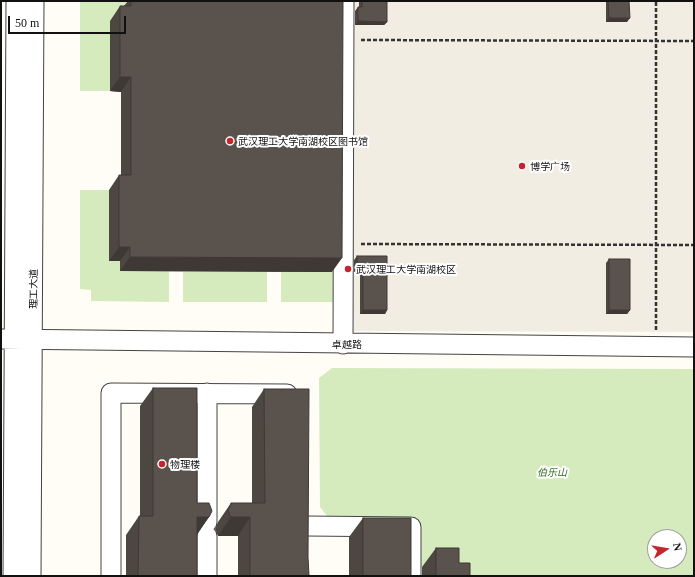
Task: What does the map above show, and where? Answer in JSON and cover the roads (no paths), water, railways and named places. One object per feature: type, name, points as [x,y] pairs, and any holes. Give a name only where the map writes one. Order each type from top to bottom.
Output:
[{"type":"street","name":"理工大道","points":[[13,576],[16,339],[16,1]]},
{"type":"street","name":"理工大道","points":[[31,576],[16,339],[34,1]]},
{"type":"street","points":[[343,344],[344,1]]},
{"type":"street","name":"卓越路","points":[[16,339],[694,347]]},
{"type":"street","points":[[111,576],[111,393],[307,394]]},
{"type":"street","points":[[207,394],[207,576]]},
{"type":"street","points":[[306,526],[411,527],[411,576]]},
{"type":"place","name":"武汉理工大学南湖校区图书馆","points":[[230,141]]},
{"type":"place","name":"博学广场","points":[[522,166]]},
{"type":"place","name":"武汉理工大学南湖校区","points":[[348,269]]},
{"type":"place","name":"物理楼","points":[[162,464]]},
{"type":"park label","name":"伯乐山","points":[[552,472]]}]
